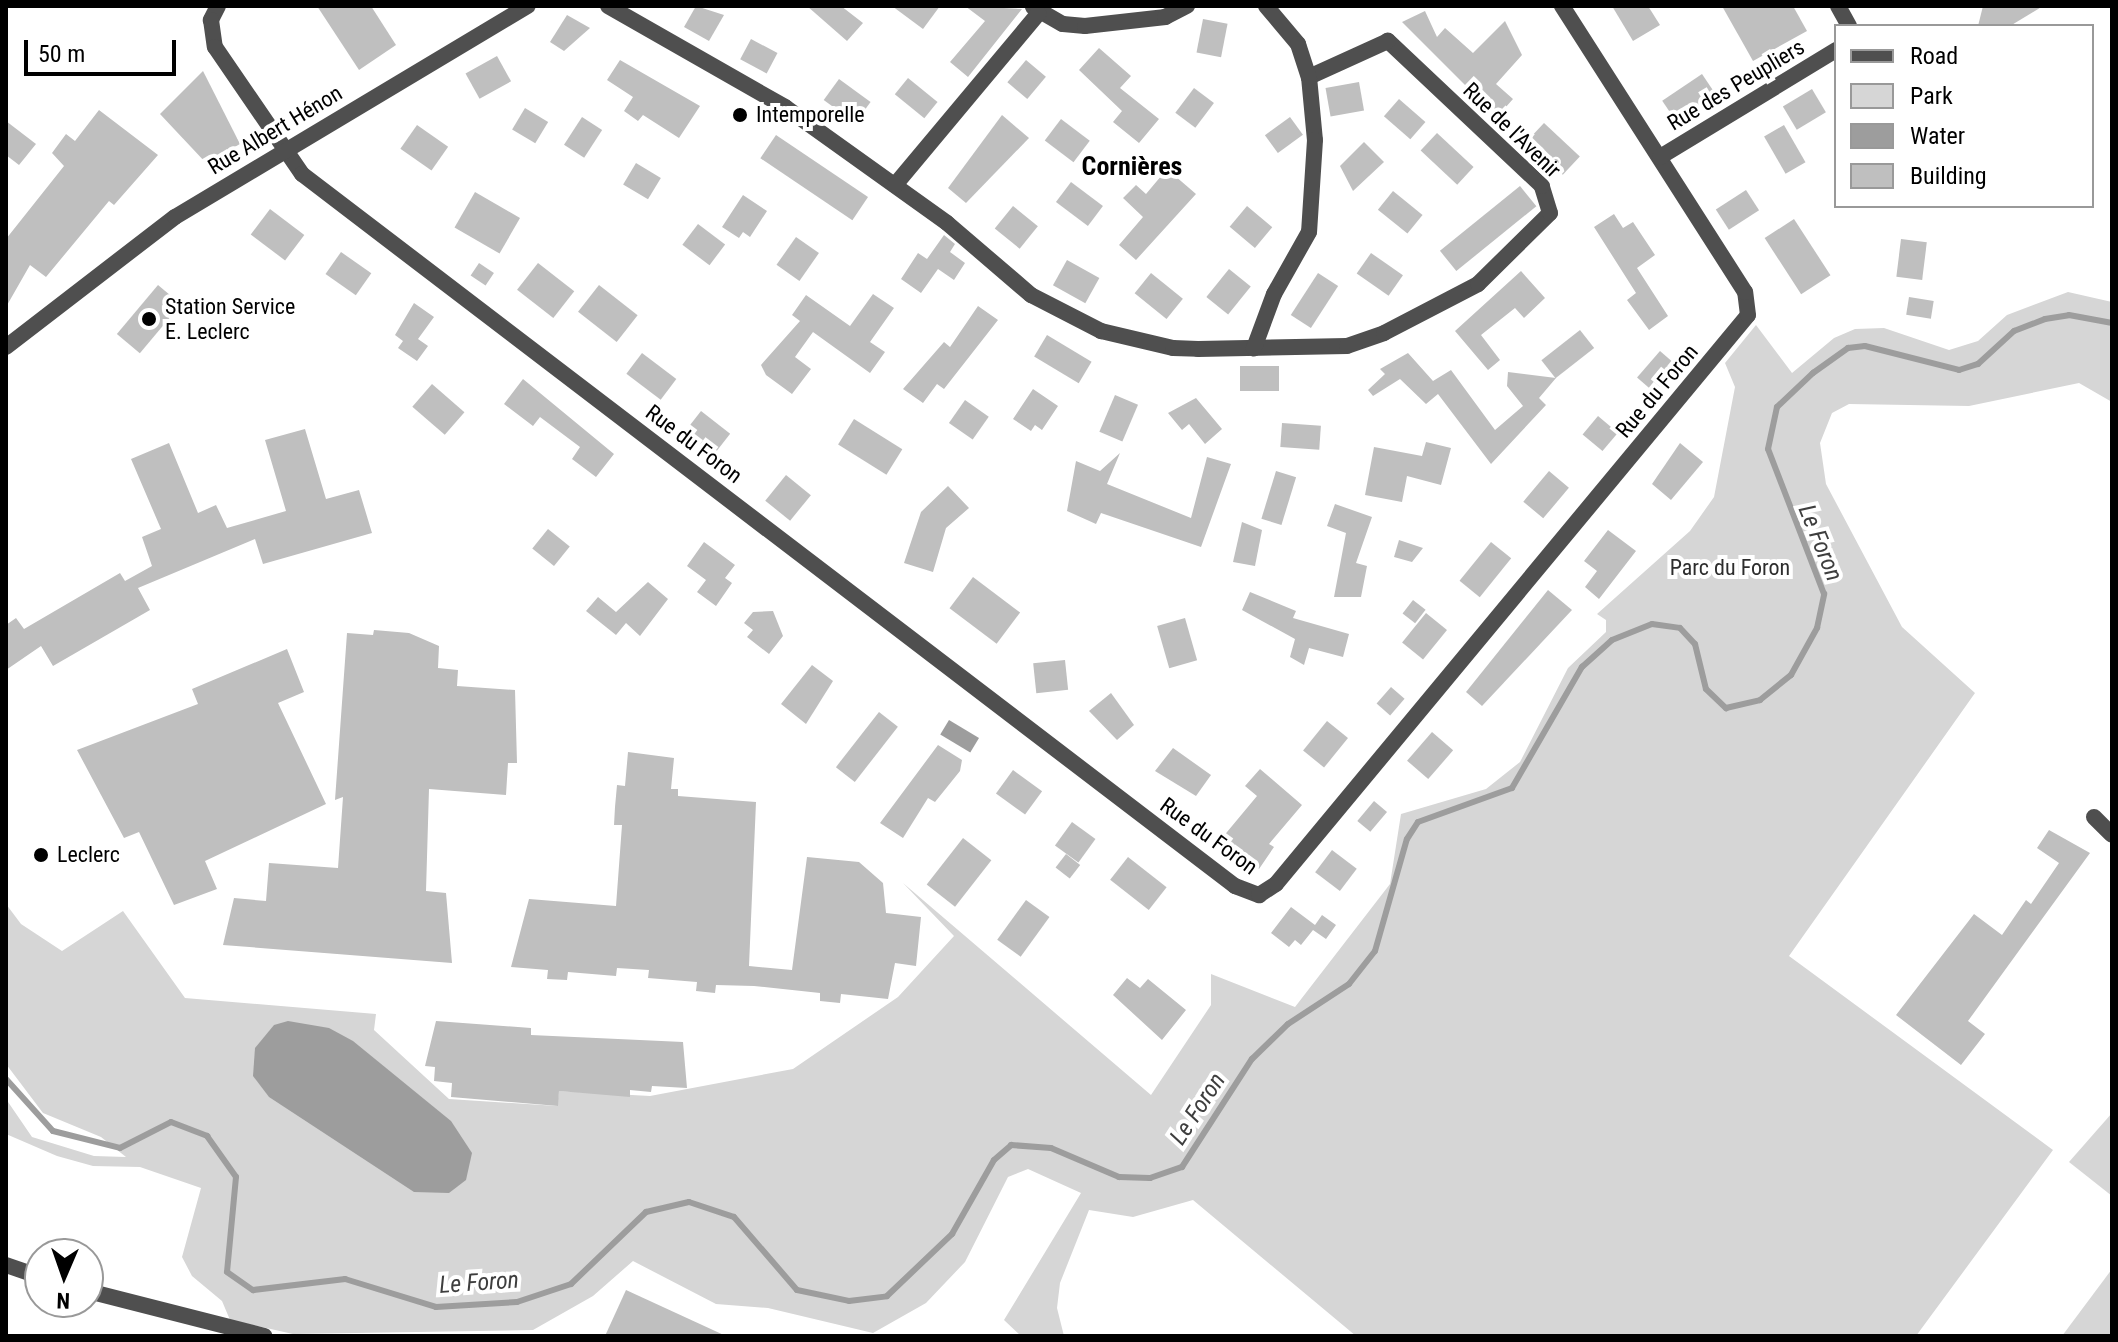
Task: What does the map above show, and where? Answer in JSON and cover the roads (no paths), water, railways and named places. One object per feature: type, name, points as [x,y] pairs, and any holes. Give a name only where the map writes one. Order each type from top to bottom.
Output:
[{"type":"street","points":[[218,6],[211,20],[213,41],[282,152]]},
{"type":"street","name":"Rue Albert Hénon","points":[[6,347],[164,224],[528,6]]},
{"type":"street","name":"Rue de l'Avenir","points":[[608,6],[774,100],[895,185],[1031,295],[1101,331],[1173,348],[1347,346],[1384,333],[1478,284],[1552,208],[1542,186],[1388,41],[1309,77]]},
{"type":"street","points":[[895,185],[1036,10],[1085,26],[1165,17],[1187,6]]},
{"type":"street","points":[[1254,348],[1274,294],[1309,232],[1315,140],[1309,77],[1298,44],[1266,6]]},
{"type":"street","name":"Rue du Foron","points":[[282,152],[302,174],[1223,877],[1259,895],[1276,884],[1748,315],[1745,292],[1562,6]]},
{"type":"street","points":[[1838,6],[1848,24]]},
{"type":"street","name":"Rue des Peupliers","points":[[1660,157],[1834,51]]},
{"type":"street","name":"Rue Albert Hénon","points":[[6,363],[56,308]]},
{"type":"street","points":[[2094,817],[2112,835]]},
{"type":"street","points":[[104,1295],[264,1336]]},
{"type":"water","points":[[949,720],[979,738],[970,753],[940,735]]},
{"type":"water","points":[[288,1021],[329,1028],[353,1041],[451,1121],[472,1153],[466,1180],[449,1193],[414,1192],[269,1097],[253,1076],[255,1048],[274,1025]]},
{"type":"waterway","name":"Le Foron","points":[[6,1079],[53,1131],[120,1148],[171,1122],[207,1136],[236,1177],[227,1272],[253,1290],[345,1279],[436,1307],[517,1302],[571,1284],[646,1212],[689,1202],[734,1217],[797,1290],[849,1301],[887,1296],[952,1234],[994,1160],[1011,1145],[1051,1148],[1119,1177],[1150,1178],[1182,1167],[1252,1059],[1288,1024],[1349,984],[1375,951],[1407,839],[1418,822],[1512,788],[1582,667],[1612,640],[1652,624],[1680,628],[1695,644],[1706,689],[1726,708],[1760,700],[1791,675],[1817,628],[1824,594],[1768,449],[1777,407],[1813,373],[1848,348],[1865,346],[1959,370],[1978,364],[2014,331],[2045,319],[2069,315],[2112,323]]},
{"type":"place","name":"Intemporelle","points":[[740,115]]},
{"type":"place","name":"Station Service E. Leclerc","points":[[149,319]]},
{"type":"place","name":"Leclerc","points":[[41,855]]},
{"type":"district","name":"Cornières","points":[[1132,167]]},
{"type":"park label","name":"Parc du Foron","points":[[1730,568]]}]
